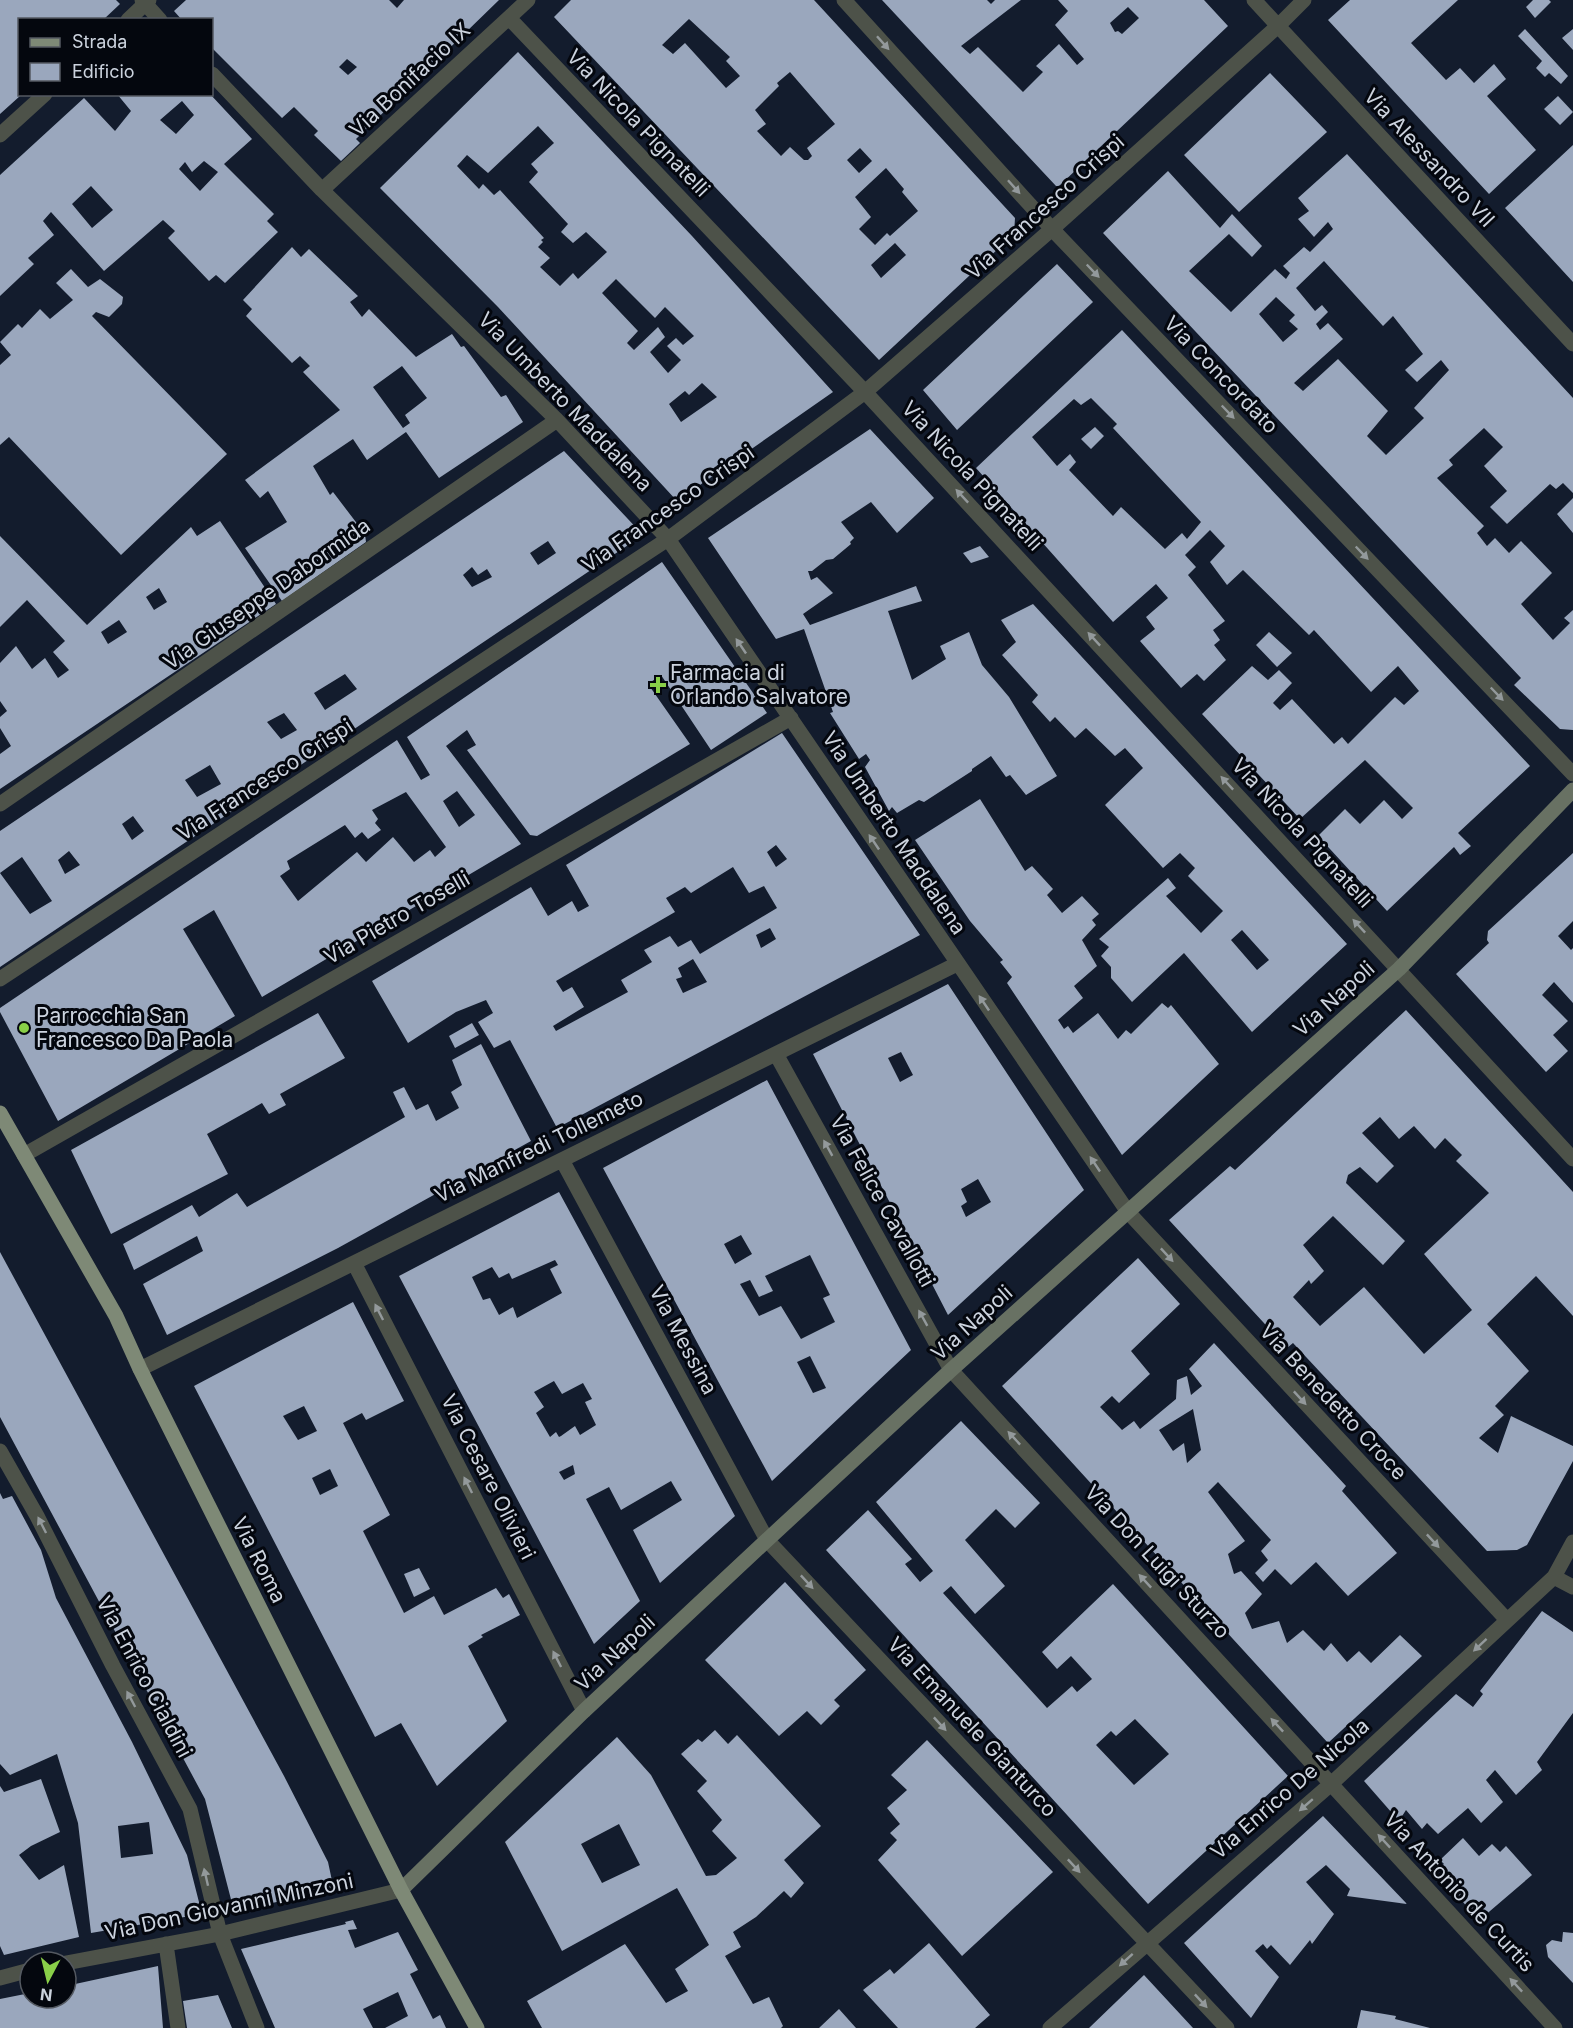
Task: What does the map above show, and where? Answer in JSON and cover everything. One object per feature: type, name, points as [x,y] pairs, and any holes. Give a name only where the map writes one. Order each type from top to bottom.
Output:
[{"type":"main road","name":"Via Napoli","points":[[401,1890],[584,1711],[766,1540],[951,1370],[1399,969],[1573,790]]},
{"type":"main road","name":"Via Roma","points":[[0,1113],[116,1316],[140,1369],[401,1890],[477,2028]]},
{"type":"street","name":"Via Bonifacio IX","points":[[322,190],[528,0]]},
{"type":"street","name":"Via Concordato","points":[[844,0],[1052,229],[1573,774]]},
{"type":"street","name":"Via Alessandro VII","points":[[1254,0],[1573,344]]},
{"type":"street","name":"Via Francesco Crispi","points":[[0,979],[668,539],[865,392],[1052,229],[1304,0]]},
{"type":"street","points":[[130,18],[145,1],[158,18]]},
{"type":"street","name":"Via Nicola Pignatelli","points":[[509,18],[865,392],[1573,1159]]},
{"type":"street","name":"Via Umberto Maddalena","points":[[213,75],[322,190],[557,420],[668,539],[1128,1212]]},
{"type":"street","points":[[0,135],[43,96]]},
{"type":"street","name":"Via Giuseppe Dabormida","points":[[0,804],[557,420]]},
{"type":"street","name":"Via Pietro Toselli","points":[[24,1155],[790,718]]},
{"type":"street","name":"Via Manfredi Tollemeto","points":[[140,1369],[957,964]]},
{"type":"street","name":"Via Felice Cavallotti","points":[[776,1054],[951,1370]]},
{"type":"street","name":"Via Messina","points":[[562,1160],[766,1540]]},
{"type":"street","name":"Via Benedetto Croce","points":[[1128,1212],[1507,1620]]},
{"type":"street","name":"Via Cesare Olivieri","points":[[354,1263],[584,1711]]},
{"type":"street","name":"Via Don Luigi Sturzo","points":[[951,1370],[1331,1784]]},
{"type":"street","name":"Via Enrico Cialdini","points":[[0,1450],[37,1516],[113,1666],[190,1809],[220,1934],[257,2028]]},
{"type":"street","name":"Via Emanuele Gianturco","points":[[766,1540],[1227,2028]]},
{"type":"street","name":"Via Enrico De Nicola","points":[[1050,2028],[1331,1784],[1554,1577],[1573,1542]]},
{"type":"street","points":[[1554,1577],[1573,1587]]},
{"type":"street","name":"Via Antonio de Curtis","points":[[1331,1784],[1555,2028]]},
{"type":"street","name":"Via Don Giovanni Minzoni","points":[[78,1961],[220,1934],[401,1890]]},
{"type":"street","points":[[166,1944],[178,2028]]},
{"type":"street","points":[[0,1978],[18,1973]]},
{"type":"building","points":[[0,0],[116,0],[120,4],[105,18],[18,18],[18,96],[20,96],[0,114]]},
{"type":"building","points":[[186,0],[389,0],[397,8],[404,0],[499,0],[356,139],[360,143],[341,161],[314,135],[318,131],[294,107],[282,118],[213,49],[213,18],[180,18],[174,11]],"holes":[[[347,59],[357,67],[348,75],[339,67]]]},
{"type":"building","points":[[571,0],[814,0],[1015,218],[1014,234],[879,360],[554,17]],"holes":[[[689,19],[730,57],[726,61],[740,76],[726,88],[685,43],[673,54],[662,45]],[[790,72],[835,124],[807,148],[812,156],[808,160],[804,160],[790,147],[781,156],[757,131],[766,124],[755,110],[779,86],[777,83]],[[860,148],[872,161],[859,173],[847,160]],[[886,168],[904,189],[902,192],[918,211],[890,236],[887,233],[875,245],[859,229],[871,217],[855,197]],[[895,243],[906,255],[881,278],[871,265]]]},
{"type":"building","points":[[882,0],[987,0],[991,4],[995,0],[1021,0],[961,46],[970,54],[978,47],[1023,92],[1043,72],[1036,66],[1059,44],[1077,65],[1084,59],[1055,25],[1068,11],[1058,0],[1204,0],[1228,26],[1059,186],[1056,186]],"holes":[[[1128,7],[1139,18],[1122,34],[1115,32],[1110,23]]]},
{"type":"building","points":[[1350,0],[1458,0],[1411,43],[1446,80],[1460,68],[1474,83],[1494,64],[1506,79],[1487,96],[1536,150],[1489,194],[1328,20]]},
{"type":"building","points":[[1533,0],[1551,2],[1535,18],[1526,7]]},
{"type":"building","points":[[1525,29],[1568,76],[1561,84],[1549,73],[1545,77],[1536,68],[1542,61],[1518,36]]},
{"type":"building","points":[[1573,29],[1573,50],[1562,38]]},
{"type":"building","points":[[518,52],[692,236],[833,392],[677,501],[498,307],[380,188]],"holes":[[[538,126],[554,143],[531,164],[538,172],[529,182],[568,224],[561,232],[573,243],[586,232],[607,252],[578,279],[573,273],[560,286],[540,267],[550,258],[538,247],[544,238],[500,190],[494,195],[483,184],[479,189],[457,166],[467,155],[488,173]],[[616,279],[655,318],[665,307],[694,336],[683,345],[676,338],[667,346],[681,360],[668,373],[650,352],[665,337],[658,327],[634,350],[627,343],[638,331],[602,293]],[[702,383],[717,397],[681,422],[669,404],[685,391],[689,395]]]},
{"type":"building","points":[[1270,73],[1327,132],[1239,212],[1184,155]]},
{"type":"building","points":[[119,96],[212,96],[252,139],[224,164],[274,214],[267,221],[278,232],[225,283],[216,275],[209,281],[168,238],[175,231],[163,220],[104,271],[51,212],[43,221],[54,235],[28,258],[34,264],[0,296],[0,175],[84,98],[115,131],[131,111]],"holes":[[[182,101],[194,115],[176,134],[160,120]],[[204,161],[218,172],[200,191],[179,169],[185,162],[192,172]],[[91,186],[113,210],[92,228],[72,204]]]},
{"type":"building","points":[[1558,96],[1573,112],[1560,125],[1544,109]]},
{"type":"building","points":[[1573,145],[1573,282],[1505,208]]},
{"type":"building","points":[[1347,154],[1573,398],[1573,493],[1563,483],[1556,489],[1550,484],[1507,524],[1490,507],[1507,491],[1484,466],[1503,447],[1484,428],[1449,460],[1453,465],[1437,478],[1484,526],[1477,533],[1487,546],[1495,538],[1509,553],[1521,541],[1552,573],[1521,604],[1553,640],[1570,623],[1564,618],[1573,610],[1573,730],[1560,729],[1514,685],[1521,678],[1103,233],[1168,171],[1220,228],[1232,214],[1262,246],[1252,257],[1229,234],[1189,271],[1231,312],[1275,269],[1286,279],[1290,273],[1283,266],[1304,247],[1310,252],[1333,229],[1328,222],[1314,237],[1298,219],[1309,211],[1298,198]],"holes":[[[1324,261],[1383,326],[1393,316],[1423,354],[1405,370],[1417,382],[1441,360],[1449,370],[1414,408],[1424,418],[1386,455],[1367,436],[1388,411],[1338,359],[1303,391],[1294,383],[1343,339],[1328,323],[1320,330],[1316,324],[1328,312],[1322,305],[1315,311],[1296,288]],[[1276,297],[1295,315],[1289,321],[1298,329],[1283,342],[1259,314]]]},
{"type":"building","points":[[292,247],[301,257],[309,249],[358,296],[350,302],[362,317],[369,309],[416,357],[452,334],[461,347],[464,346],[501,397],[506,395],[523,422],[439,478],[406,432],[367,460],[353,439],[313,466],[330,495],[333,492],[365,534],[366,542],[282,601],[245,548],[287,522],[268,491],[260,498],[245,480],[340,410],[303,372],[310,366],[300,356],[292,363],[246,316],[252,309],[243,300]],"holes":[[[402,366],[427,398],[405,415],[410,423],[403,428],[373,387]]]},
{"type":"building","points":[[1057,264],[1093,302],[957,430],[923,390]]},
{"type":"building","points":[[71,269],[88,287],[100,279],[123,297],[122,304],[109,317],[96,312],[92,316],[227,454],[121,555],[9,437],[0,445],[0,365],[11,355],[0,342],[18,324],[22,328],[40,309],[50,319],[73,300],[56,283]]},
{"type":"building","points":[[1122,330],[1530,766],[1458,833],[1471,846],[1460,855],[1454,847],[1387,911],[1318,836],[1345,809],[1360,824],[1384,800],[1402,819],[1413,808],[1365,760],[1300,819],[1202,714],[1252,666],[1268,680],[1279,670],[1292,683],[1273,703],[1280,710],[1292,699],[1334,744],[1342,737],[1348,744],[1395,697],[1404,705],[1419,691],[1398,666],[1371,692],[1314,630],[1309,635],[1243,570],[1227,585],[1210,562],[1225,546],[1210,530],[1185,555],[1196,567],[1188,575],[1225,621],[1213,630],[1220,640],[1214,645],[1226,660],[1204,681],[1197,674],[1181,688],[1140,641],[1155,629],[1146,617],[1168,598],[1156,584],[1113,622],[976,468]],"holes":[[[1091,398],[1117,424],[1113,428],[1201,522],[1187,539],[1182,533],[1165,549],[1121,507],[1113,516],[1069,470],[1076,462],[1070,454],[1057,466],[1032,437],[1074,399],[1081,405]]]},
{"type":"building","points":[[1095,427],[1104,436],[1091,449],[1081,439]]},
{"type":"building","points":[[870,429],[934,498],[897,533],[871,502],[841,522],[854,538],[851,544],[833,559],[826,560],[812,571],[808,571],[811,580],[817,577],[833,593],[803,614],[810,625],[916,586],[922,601],[888,611],[912,680],[946,659],[940,646],[969,632],[982,665],[1009,697],[1057,776],[1026,795],[1010,775],[1006,777],[991,756],[924,802],[919,800],[897,813],[892,807],[889,811],[865,767],[870,760],[866,754],[859,759],[830,713],[833,712],[804,629],[776,639],[708,538]]},
{"type":"building","points":[[564,451],[643,535],[0,967],[0,873],[0,831]],"holes":[[[548,541],[556,553],[538,565],[530,553]],[[472,567],[478,575],[487,569],[492,577],[472,587],[463,575]],[[345,674],[357,689],[325,710],[314,693]],[[284,713],[297,730],[281,739],[267,722]],[[210,765],[221,784],[197,797],[185,780]],[[133,816],[144,831],[132,840],[122,824]],[[69,851],[80,865],[65,874],[58,860]],[[22,857],[52,901],[30,914],[0,873]]]},
{"type":"building","points":[[1573,498],[1573,533],[1557,514]]},
{"type":"building","points":[[220,521],[276,604],[0,789],[0,754],[11,746],[0,728],[0,717],[7,711],[0,701],[0,663],[16,646],[32,669],[45,658],[58,678],[69,670],[53,652],[65,641],[27,600],[0,627],[0,536],[87,625],[191,527],[197,536]],"holes":[[[159,588],[167,602],[154,610],[146,597]],[[119,620],[127,632],[108,644],[101,632]]]},
{"type":"building","points":[[980,546],[989,557],[971,563],[963,553]]},
{"type":"building","points":[[662,562],[767,713],[711,750],[661,675],[648,684],[690,744],[537,836],[530,835],[467,750],[476,745],[467,730],[446,746],[521,844],[262,997],[214,910],[183,929],[235,1016],[58,1121],[0,1012],[0,1008],[397,740],[421,780],[430,775],[407,737]],"holes":[[[457,791],[475,815],[459,827],[443,801]],[[406,792],[446,847],[435,857],[430,850],[414,862],[393,837],[366,862],[357,852],[298,901],[280,876],[290,869],[287,861],[345,825],[355,838],[362,832],[368,839],[381,830],[375,823],[378,819],[372,810]]]},
{"type":"building","points":[[1033,604],[1347,944],[1252,1032],[1184,953],[1132,1002],[1111,978],[1111,967],[1101,956],[1109,947],[1099,939],[1168,878],[1176,888],[1166,896],[1201,933],[1223,911],[1188,876],[1195,868],[1180,853],[1163,868],[1105,805],[1143,768],[1125,748],[1115,756],[1086,728],[1075,738],[1055,717],[1050,722],[1032,702],[1038,695],[1002,655],[1016,642],[1001,620]],"holes":[[[1242,930],[1269,960],[1257,970],[1231,940]]]},
{"type":"building","points":[[1269,632],[1292,653],[1277,667],[1256,645]]},
{"type":"building","points":[[782,733],[920,935],[557,1128],[510,1040],[494,1048],[478,1022],[493,1013],[486,1000],[456,1012],[408,1043],[372,981],[531,887],[548,916],[572,901],[578,912],[589,906],[566,865]],"holes":[[[776,845],[787,859],[776,867],[767,852]],[[733,867],[749,893],[764,886],[777,908],[700,954],[691,940],[678,947],[670,936],[644,950],[652,962],[621,980],[628,992],[556,1031],[553,1026],[584,1007],[572,987],[563,992],[556,981],[675,912],[666,898],[685,887],[691,893]],[[770,928],[776,939],[761,948],[756,935]],[[693,959],[707,982],[683,993],[676,979],[682,977],[678,968]]]},
{"type":"building","points":[[980,799],[1025,871],[1032,866],[1053,889],[1047,895],[1062,913],[1082,896],[1099,914],[1092,920],[1096,925],[1082,940],[1097,966],[1074,986],[1083,998],[1058,1020],[1064,1029],[1068,1026],[1073,1033],[1098,1013],[1118,1039],[1126,1030],[1131,1034],[1162,1003],[1168,1008],[1171,1005],[1219,1064],[1122,1155],[1007,983],[1012,977],[1000,962],[1003,960],[970,921],[915,840]]},
{"type":"building","points":[[1573,853],[1573,921],[1558,936],[1571,950],[1573,948],[1573,1003],[1554,982],[1542,995],[1568,1021],[1553,1035],[1568,1051],[1546,1072],[1456,974],[1489,943],[1488,931]]},
{"type":"building","points":[[948,984],[1084,1190],[948,1315],[813,1054]],"holes":[[[901,1052],[913,1075],[900,1082],[888,1058]],[[978,1179],[991,1202],[966,1217],[961,1206],[967,1202],[961,1189]]]},
{"type":"building","points":[[1406,1010],[1573,1192],[1573,1316],[1536,1276],[1487,1324],[1529,1371],[1495,1406],[1504,1415],[1479,1438],[1498,1453],[1511,1416],[1573,1446],[1573,1461],[1527,1545],[1517,1550],[1487,1551],[1293,1343],[1287,1348],[1169,1220],[1230,1166],[1235,1170]],"holes":[[[1380,1117],[1399,1139],[1414,1126],[1435,1149],[1445,1138],[1462,1155],[1456,1161],[1489,1193],[1424,1254],[1472,1310],[1424,1354],[1364,1287],[1320,1326],[1293,1297],[1309,1280],[1311,1284],[1324,1271],[1303,1245],[1333,1216],[1383,1265],[1405,1241],[1346,1183],[1348,1175],[1360,1167],[1377,1183],[1394,1166],[1362,1133]]]},
{"type":"building","points":[[318,1013],[345,1058],[280,1094],[286,1105],[269,1114],[262,1103],[207,1134],[228,1174],[111,1234],[71,1150]]},
{"type":"building","points":[[472,1023],[479,1035],[455,1048],[449,1036]]},
{"type":"building","points":[[481,1044],[531,1141],[338,1248],[167,1335],[143,1284],[203,1251],[197,1236],[134,1270],[123,1244],[192,1205],[199,1217],[237,1193],[247,1207],[405,1117],[393,1092],[404,1087],[416,1110],[428,1104],[436,1121],[459,1108],[451,1092],[462,1085],[452,1060]]},
{"type":"building","points":[[767,1080],[911,1350],[772,1481],[603,1168]],"holes":[[[741,1235],[752,1254],[735,1264],[724,1244]],[[810,1255],[830,1295],[823,1298],[835,1322],[801,1339],[781,1306],[759,1316],[740,1284],[750,1280],[759,1297],[773,1291],[765,1276]],[[810,1356],[826,1388],[813,1393],[797,1362]]]},
{"type":"building","points":[[559,1192],[735,1516],[660,1583],[633,1530],[682,1500],[671,1481],[621,1510],[609,1487],[586,1499],[640,1601],[594,1644],[399,1276]],"holes":[[[555,1260],[558,1265],[550,1269],[562,1293],[517,1318],[513,1307],[499,1315],[490,1298],[483,1300],[472,1277],[492,1267],[499,1278],[509,1273],[512,1279]],[[554,1381],[562,1394],[583,1383],[592,1399],[585,1402],[596,1425],[580,1435],[575,1426],[559,1437],[556,1432],[550,1437],[536,1413],[544,1407],[534,1392]],[[573,1465],[575,1474],[564,1480],[559,1472]]]},
{"type":"building","points":[[0,1252],[284,1776],[328,1862],[334,1890],[234,1911],[205,1799],[0,1417]]},
{"type":"building","points":[[1138,1258],[1180,1304],[1131,1351],[1150,1374],[1119,1403],[1112,1396],[1100,1407],[1122,1430],[1134,1421],[1140,1429],[1176,1399],[1177,1380],[1187,1376],[1191,1395],[1202,1386],[1189,1369],[1214,1343],[1346,1486],[1342,1491],[1397,1553],[1348,1596],[1316,1562],[1291,1585],[1275,1569],[1263,1582],[1255,1573],[1268,1560],[1261,1551],[1271,1540],[1218,1482],[1208,1492],[1245,1541],[1228,1554],[1234,1574],[1241,1571],[1262,1594],[1245,1613],[1252,1629],[1279,1621],[1287,1643],[1303,1630],[1324,1651],[1331,1643],[1347,1662],[1359,1651],[1371,1663],[1400,1635],[1422,1656],[1328,1743],[1002,1386]],"holes":[[[1193,1409],[1201,1450],[1187,1463],[1184,1443],[1173,1451],[1159,1430]]]},
{"type":"building","points":[[353,1302],[404,1401],[366,1420],[362,1413],[343,1423],[390,1515],[363,1531],[404,1613],[434,1596],[444,1615],[496,1588],[503,1598],[509,1594],[520,1615],[481,1635],[483,1637],[468,1646],[507,1721],[437,1786],[401,1723],[375,1737],[194,1386]],"holes":[[[304,1406],[317,1431],[298,1440],[283,1416]],[[330,1469],[338,1486],[320,1495],[312,1478]]]},
{"type":"building","points":[[961,1421],[1040,1503],[1015,1528],[996,1509],[965,1540],[1005,1586],[975,1614],[951,1586],[943,1593],[1047,1708],[1072,1686],[1077,1692],[1092,1679],[1071,1656],[1057,1669],[1042,1652],[1113,1584],[1288,1776],[1148,1904],[826,1550],[868,1510],[912,1559],[905,1564],[920,1582],[933,1571],[876,1502]],"holes":[[[1135,1719],[1169,1754],[1134,1785],[1096,1745],[1111,1731],[1116,1736]]]},
{"type":"building","points":[[0,1493],[3,1499],[12,1496],[41,1550],[56,1598],[132,1742],[187,1855],[202,1914],[91,1933],[78,1823],[57,1754],[10,1775],[0,1764]],"holes":[[[149,1822],[153,1854],[121,1858],[118,1826]]]},
{"type":"building","points":[[419,1568],[430,1589],[414,1597],[404,1574]]},
{"type":"building","points":[[785,1582],[866,1670],[834,1700],[840,1706],[821,1725],[807,1711],[779,1736],[705,1660]]},
{"type":"building","points":[[1542,1611],[1573,1632],[1573,1713],[1537,1762],[1542,1770],[1516,1795],[1495,1770],[1486,1780],[1503,1802],[1481,1823],[1468,1808],[1438,1834],[1427,1823],[1422,1829],[1406,1810],[1399,1821],[1364,1781],[1456,1694],[1473,1707],[1483,1694],[1480,1691]]},
{"type":"building","points":[[715,1730],[728,1744],[737,1735],[821,1826],[784,1860],[804,1883],[791,1898],[784,1891],[756,1917],[733,1932],[741,1947],[725,1956],[753,2004],[769,1997],[783,2026],[781,2028],[542,2028],[527,2001],[625,1944],[666,2003],[688,1991],[675,1969],[709,1945],[677,1888],[562,1951],[505,1842],[617,1737],[651,1775],[706,1876],[716,1875],[737,1858],[712,1831],[722,1820],[697,1791],[707,1781],[681,1754],[698,1739],[702,1742]],"holes":[[[619,1824],[640,1865],[602,1883],[581,1844]]]},
{"type":"building","points":[[927,1740],[1053,1872],[962,1956],[878,1860],[897,1840],[890,1833],[900,1824],[887,1808],[907,1790],[891,1775]]},
{"type":"building","points":[[41,1779],[60,1832],[31,1846],[19,1855],[39,1880],[64,1865],[79,1937],[4,1955],[0,1946],[0,1786],[4,1792]]},
{"type":"building","points":[[1323,1816],[1407,1904],[1347,1896],[1350,1889],[1326,1865],[1306,1882],[1334,1914],[1312,1944],[1310,1940],[1290,1965],[1271,1945],[1267,1949],[1263,1944],[1255,1951],[1279,1977],[1251,2018],[1184,1943]]},
{"type":"building","points":[[1463,1838],[1479,1856],[1492,1844],[1500,1852],[1506,1846],[1532,1875],[1483,1917],[1479,1912],[1475,1916],[1457,1895],[1463,1891],[1440,1867],[1444,1864],[1440,1860]]},
{"type":"building","points":[[353,1920],[357,1929],[348,1930],[355,1948],[398,1932],[418,1970],[410,1974],[433,2019],[440,2015],[446,2028],[385,2028],[408,2016],[398,1992],[363,2009],[373,2028],[275,2028],[241,1949],[346,1924],[345,1922]]},
{"type":"building","points":[[1563,1932],[1573,1933],[1573,1983],[1548,1957],[1546,1945],[1552,1940],[1562,1942]]},
{"type":"building","points":[[929,1943],[990,2015],[975,2028],[898,2028],[863,1990],[890,1969],[894,1974]]},
{"type":"building","points":[[158,1966],[163,2028],[0,2028],[0,1999],[18,1995],[18,2010],[78,2010],[78,1983]]},
{"type":"building","points":[[1144,1975],[1193,2028],[1089,2028]]},
{"type":"building","points":[[218,1995],[232,2028],[187,2028],[183,2001]]},
{"type":"building","points":[[839,2009],[856,2028],[819,2028]]},
{"type":"building","points":[[1361,2010],[1396,2016],[1395,2019],[1430,2028],[1357,2028]]},
{"type":"place","name":"Farmacia di Orlando Salvatore","points":[[658,685]]},
{"type":"place","name":"Parrocchia San Francesco Da Paola","points":[[24,1028]]}]
